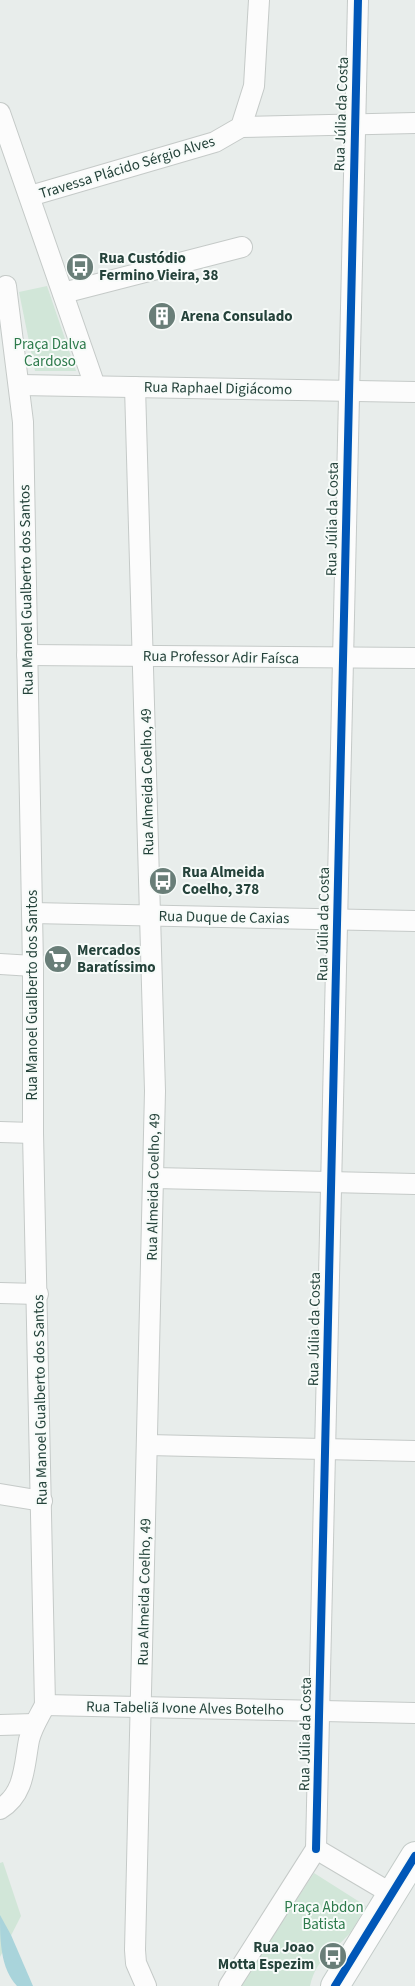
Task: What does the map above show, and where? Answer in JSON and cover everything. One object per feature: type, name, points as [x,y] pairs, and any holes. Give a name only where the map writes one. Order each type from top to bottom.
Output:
[{"type":"main road","points":[[334,1986],[415,1856]]},
{"type":"street","points":[[259,0],[254,86],[241,127],[354,126],[415,123]]},
{"type":"street","name":"Rua Júlia da Costa","points":[[316,1849],[358,0]]},
{"type":"street","points":[[0,113],[94,386]]},
{"type":"street","name":"Travessa Plácido Sérgio Alves","points":[[30,196],[215,142],[241,127]]},
{"type":"street","points":[[60,284],[242,247]]},
{"type":"street","name":"Rua Manoel Gualberto dos Santos","points":[[6,286],[20,384],[23,422],[33,966],[33,1133],[46,1705]]},
{"type":"street","name":"Rua Raphael Digiácomo","points":[[20,384],[415,392]]},
{"type":"street","name":"Rua Almeida Coelho, 49","points":[[135,387],[155,1091],[135,1950],[136,1963],[146,1986]]},
{"type":"street","name":"Rua Professor Adir Faísca","points":[[27,654],[415,658]]},
{"type":"street","name":"Rua Duque de Caxias","points":[[32,914],[415,921]]},
{"type":"street","points":[[0,964],[33,966]]},
{"type":"street","points":[[0,1132],[33,1133]]},
{"type":"street","points":[[154,1178],[415,1184]]},
{"type":"street","points":[[0,1293],[38,1294]]},
{"type":"street","points":[[148,1445],[415,1451]]},
{"type":"street","points":[[0,1494],[42,1502]]},
{"type":"street","points":[[0,1809],[12,1802],[20,1785],[34,1724],[46,1705]]},
{"type":"street","name":"Rua Tabeliã Ivone Alves Botelho","points":[[46,1705],[415,1713]]},
{"type":"street","points":[[0,1725],[34,1724]]},
{"type":"street","points":[[229,1986],[316,1849],[392,1894]]},
{"type":"green space","name":"Praça Dalva Cardoso","points":[[47,286],[76,371],[35,371],[19,292]]},
{"type":"green space","points":[[3,1862],[21,1916],[0,1957],[0,1863]]},
{"type":"green space","name":"Praça Abdon Batista","points":[[314,1873],[366,1906],[352,1930],[321,1961],[310,1986],[241,1986]]},
{"type":"water","points":[[0,1915],[11,1935],[33,1986],[17,1986],[7,1971],[2,1953]]},
{"type":"cycle path","points":[[316,1849],[358,0]]},
{"type":"cycle path","points":[[335,1986],[415,1856]]},
{"type":"place","name":"Rua Custódio Fermino Vieira, 38","points":[[80,267]]},
{"type":"place","name":"Arena Consulado","points":[[162,316]]},
{"type":"place","name":"Rua Almeida Coelho, 378","points":[[163,881]]},
{"type":"place","name":"Mercados Baratíssimo","points":[[58,959]]},
{"type":"place","name":"Rua Joao Motta Espezim","points":[[333,1956]]}]
